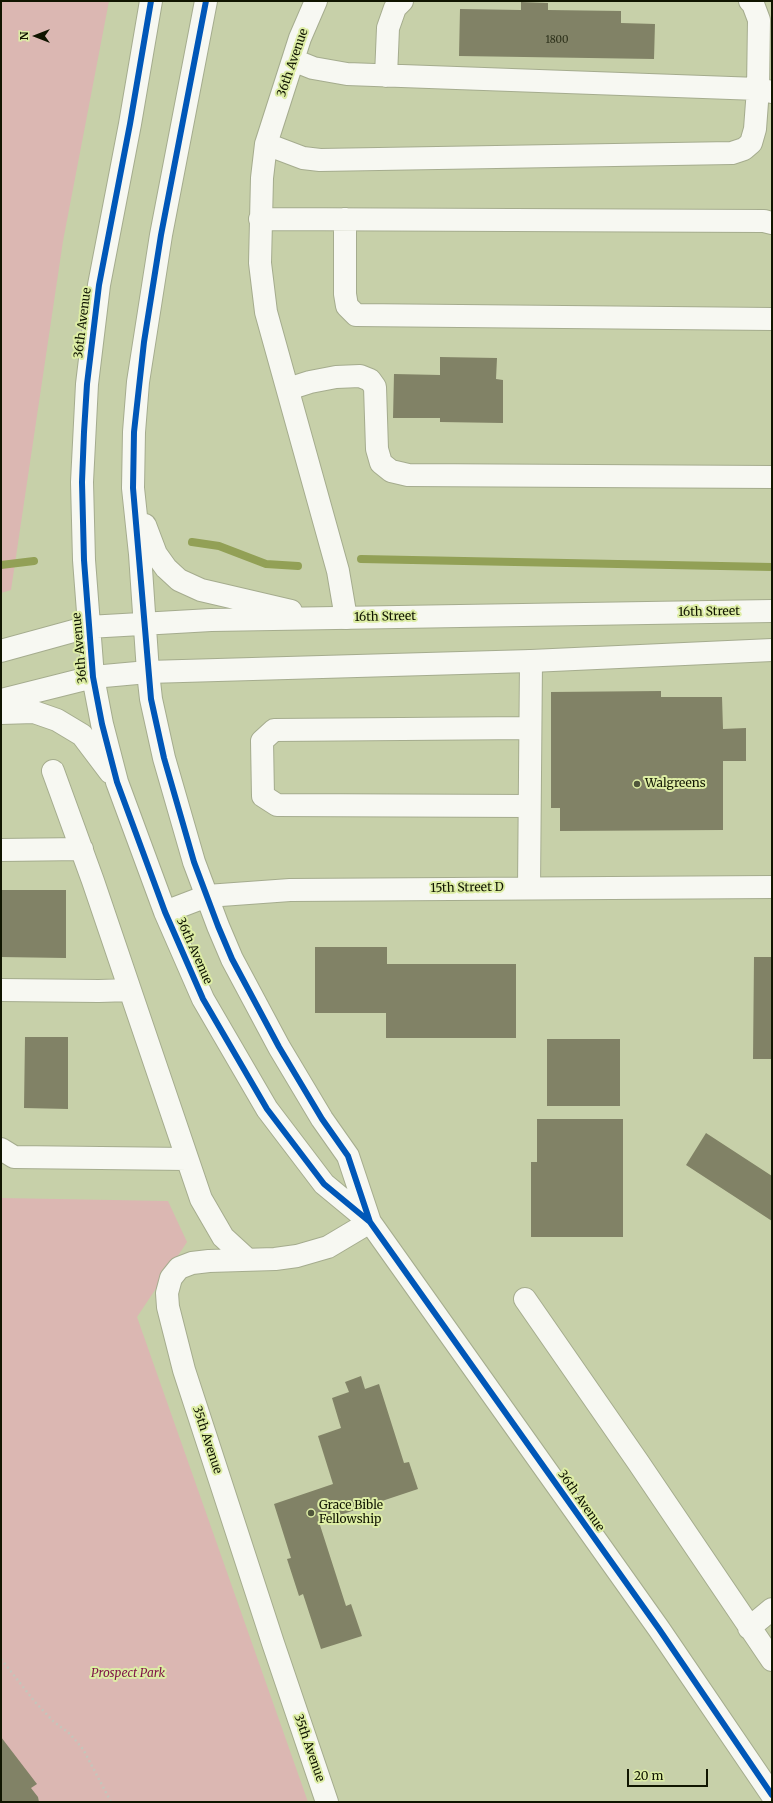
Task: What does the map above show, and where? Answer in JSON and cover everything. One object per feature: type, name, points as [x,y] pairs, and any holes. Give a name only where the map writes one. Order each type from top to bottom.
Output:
[{"type":"street","name":"36th Avenue","points":[[151,1],[130,124],[99,284],[87,384],[82,482],[84,560],[93,677],[102,724],[117,782],[165,912],[203,999],[267,1109],[324,1184],[370,1222],[659,1629],[772,1795]]},
{"type":"street","name":"36th Avenue","points":[[206,1],[162,235],[144,342],[134,432],[133,488],[151,699],[164,758],[194,862],[220,933],[255,1004],[322,1119],[348,1156],[370,1222]]},
{"type":"street","name":"36th Avenue","points":[[316,1],[292,60],[266,144],[262,178],[260,263],[266,312],[338,571],[346,618]]},
{"type":"street","points":[[386,76],[388,28],[395,8],[402,1]]},
{"type":"street","points":[[266,144],[303,158],[320,160],[732,153],[744,149],[751,143],[765,90],[759,20],[753,4],[750,1]]},
{"type":"street","points":[[292,60],[313,68],[347,74],[765,90]]},
{"type":"street","points":[[260,219],[764,221],[772,223]]},
{"type":"street","points":[[346,219],[347,306],[356,315],[772,318]]},
{"type":"street","points":[[288,389],[310,382],[336,377],[360,376],[370,380],[375,388],[377,449],[381,463],[391,471],[408,475],[772,478]]},
{"type":"street","points":[[133,488],[147,534],[156,554],[166,568],[178,580],[201,590],[325,618]]},
{"type":"street","name":"16th Street","points":[[1,651],[88,627],[211,620],[772,610]]},
{"type":"street","points":[[1,700],[93,677],[148,672],[531,660],[772,650]]},
{"type":"street","points":[[529,888],[531,660]]},
{"type":"street","points":[[1,713],[34,712],[57,720],[82,735],[117,782]]},
{"type":"street","points":[[530,728],[274,730],[262,740],[263,796],[277,805],[530,806]]},
{"type":"street","points":[[53,771],[82,849],[201,1199],[222,1237],[247,1259]]},
{"type":"street","points":[[1,850],[82,849]]},
{"type":"street","name":"15th Street D","points":[[165,912],[207,896],[290,890],[772,887]]},
{"type":"street","points":[[1,990],[130,990]]},
{"type":"street","points":[[1,1149],[14,1157],[187,1159]]},
{"type":"street","name":"35th Avenue","points":[[327,1802],[273,1644],[187,1377],[168,1307],[167,1293],[171,1278],[179,1268],[192,1263],[247,1259],[275,1259],[298,1256],[328,1246],[370,1222]]},
{"type":"street","points":[[525,1299],[638,1462],[772,1660]]},
{"type":"street","points":[[749,1628],[772,1610]]},
{"type":"path","points":[[1,1659],[35,1702],[53,1721],[70,1734],[83,1749],[111,1802]]},
{"type":"green space","points":[[1,1],[109,1],[63,241],[11,590],[1,593]]},
{"type":"green space","name":"Prospect Park","points":[[1,1198],[168,1201],[187,1242],[137,1317],[308,1802],[1,1802]]},
{"type":"building","points":[[521,2],[548,3],[548,10],[621,11],[621,23],[655,24],[654,59],[459,56],[460,9],[521,10]]},
{"type":"building","points":[[440,357],[497,358],[496,379],[503,380],[503,423],[440,422],[440,418],[393,418],[394,374],[440,375]]},
{"type":"building","name":"Walgreens","points":[[661,691],[661,697],[722,697],[723,729],[746,728],[746,761],[723,761],[723,830],[560,831],[560,808],[551,808],[551,692]]},
{"type":"building","points":[[1,890],[66,890],[66,958],[1,957]]},
{"type":"building","points":[[315,947],[387,947],[387,964],[516,964],[516,1038],[386,1038],[386,1013],[315,1013]]},
{"type":"building","points":[[754,957],[772,957],[772,1059],[753,1059]]},
{"type":"building","points":[[25,1037],[68,1037],[68,1109],[24,1108]]},
{"type":"building","points":[[547,1039],[620,1039],[620,1106],[547,1106]]},
{"type":"building","points":[[537,1119],[623,1119],[623,1237],[531,1237],[531,1162],[537,1162]]},
{"type":"building","points":[[706,1133],[772,1176],[772,1221],[686,1165]]},
{"type":"building","name":"Grace Bible Fellowship","points":[[361,1376],[365,1389],[379,1384],[404,1463],[409,1462],[418,1489],[319,1522],[346,1606],[351,1604],[362,1636],[321,1649],[303,1594],[299,1596],[287,1559],[291,1558],[274,1504],[333,1484],[318,1436],[341,1428],[332,1398],[349,1392],[345,1382]]},
{"type":"building","points":[[1,1737],[37,1784],[31,1788],[38,1797],[39,1802],[1,1802]]},
{"type":"waterway","points":[[192,542],[219,546],[266,564],[298,566]]},
{"type":"waterway","points":[[361,559],[772,567]]},
{"type":"waterway","points":[[1,565],[34,561]]},
{"type":"cycle path","points":[[151,1],[130,124],[99,285],[87,384],[84,432],[82,482],[84,560],[93,677],[102,724],[117,782],[165,912],[203,999],[267,1109],[324,1184],[370,1222],[659,1629],[772,1795]]},
{"type":"cycle path","points":[[206,1],[161,235],[144,342],[134,432],[133,488],[151,699],[164,758],[194,862],[218,926],[232,959],[279,1047],[322,1119],[348,1156],[370,1222]]},
{"type":"place","name":"Walgreens","points":[[637,784]]},
{"type":"place","name":"Grace Bible Fellowship","points":[[311,1513]]}]
